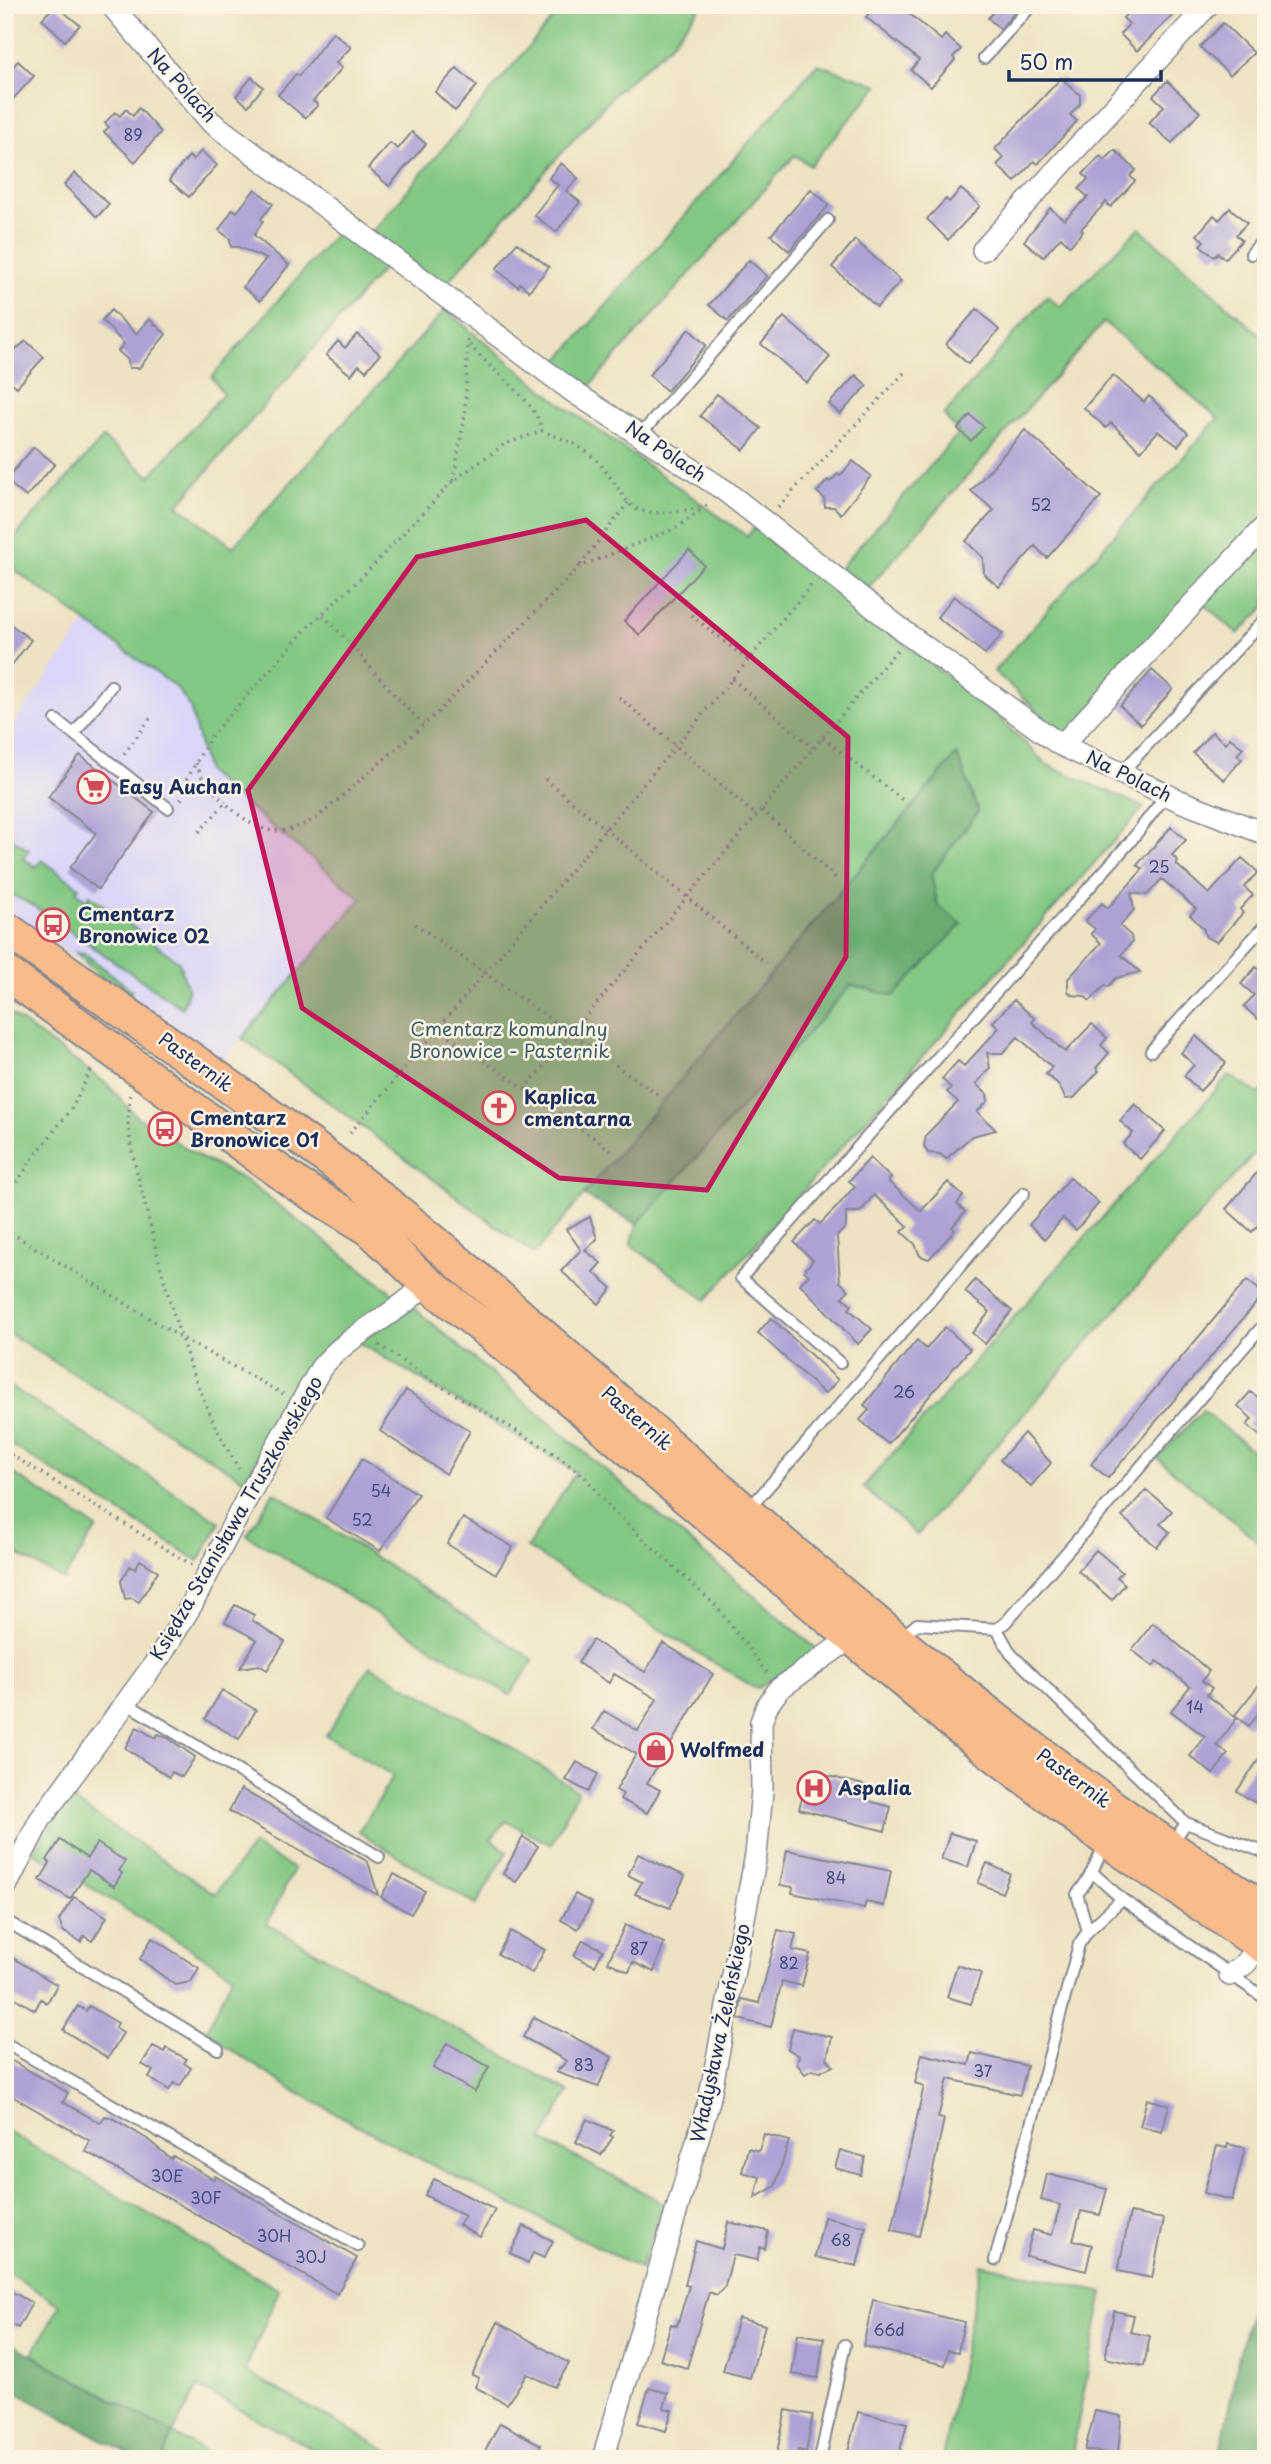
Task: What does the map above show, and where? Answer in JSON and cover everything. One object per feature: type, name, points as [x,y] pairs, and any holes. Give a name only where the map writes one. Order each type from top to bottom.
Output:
[{"type":"main road","name":"Pasternik","points":[[5,928],[175,1046],[502,1291],[747,1512],[898,1641],[1020,1739],[1178,1835],[1266,1910]]},
{"type":"main road","name":"Pasternik","points":[[5,971],[298,1185],[370,1229],[427,1282],[952,1722],[1108,1841],[1263,1946]]},
{"type":"street","name":"Na Polach","points":[[111,5],[211,121],[362,231],[470,316],[575,393],[724,489],[910,636],[1062,745],[1167,794],[1266,834]]},
{"type":"street","points":[[983,250],[1208,5]]},
{"type":"street","points":[[1062,745],[1266,525]]},
{"type":"street","name":"Księdza Stanisława Truszkowskiego","points":[[5,1888],[40,1820],[161,1655],[300,1404],[335,1350],[360,1331],[411,1300],[427,1282]]},
{"type":"street","name":"Władysława Żeleńskiego","points":[[603,2459],[709,2101],[756,1855],[762,1791],[761,1722],[767,1706],[779,1689],[852,1637]]},
{"type":"street","points":[[1230,1975],[1263,1946]]},
{"type":"lane","points":[[984,58],[1032,5]]},
{"type":"lane","points":[[641,434],[828,220]]},
{"type":"lane","points":[[1251,254],[1266,236]]},
{"type":"lane","points":[[1122,772],[1266,618]]},
{"type":"lane","points":[[74,734],[111,685]]},
{"type":"lane","points":[[56,720],[169,808]]},
{"type":"lane","points":[[840,1363],[741,1278],[1130,842],[1167,794]]},
{"type":"lane","points":[[1151,1051],[1266,924]]},
{"type":"lane","points":[[747,1512],[1024,1193]]},
{"type":"lane","points":[[997,1629],[1266,1322]]},
{"type":"lane","points":[[898,1641],[917,1624],[997,1629]]},
{"type":"lane","points":[[997,1629],[1011,1654],[1178,1835],[1266,1853]]},
{"type":"lane","points":[[126,1703],[379,1857]]},
{"type":"lane","points":[[1088,1931],[1077,1894],[1094,1874],[1095,1861],[1108,1841]]},
{"type":"lane","points":[[1094,1874],[1122,1899],[1266,1999]]},
{"type":"lane","points":[[995,2260],[1079,1944],[1088,1931],[1122,1899]]},
{"type":"lane","points":[[5,1920],[218,2049]]},
{"type":"lane","points":[[5,2043],[358,2246]]},
{"type":"lane","points":[[820,2459],[845,2345]]},
{"type":"path","points":[[453,481],[465,414],[470,316]]},
{"type":"path","points":[[468,343],[529,406],[538,417],[542,431]]},
{"type":"path","points":[[765,522],[906,371]]},
{"type":"path","points":[[180,804],[196,761],[211,736],[240,702],[453,481],[505,444],[542,431],[573,443],[596,460],[628,503],[651,512],[709,505],[676,528],[579,566]]},
{"type":"path","points":[[196,761],[203,780],[225,803],[261,829],[270,832],[298,828],[335,804],[467,683],[579,566],[628,503]]},
{"type":"path","points":[[350,1133],[825,569]]},
{"type":"path","points":[[323,615],[376,671],[382,684],[423,724]]},
{"type":"path","points":[[691,615],[748,660]]},
{"type":"path","points":[[524,1089],[910,636]]},
{"type":"path","points":[[732,679],[814,748]]},
{"type":"path","points":[[619,697],[757,816]]},
{"type":"path","points":[[115,765],[152,716]]},
{"type":"path","points":[[823,737],[904,801]]},
{"type":"path","points":[[545,779],[766,963]]},
{"type":"path","points":[[199,832],[225,803]]},
{"type":"path","points":[[762,810],[838,880]]},
{"type":"path","points":[[415,923],[657,1094]]},
{"type":"path","points":[[438,1028],[611,1150]]},
{"type":"path","points":[[5,1200],[72,1108],[83,1080],[94,1066]]},
{"type":"path","points":[[130,1095],[128,1122],[131,1149],[180,1337],[200,1396],[253,1488]]},
{"type":"path","points":[[7,1231],[180,1337],[300,1404]]},
{"type":"path","points":[[360,1331],[429,1379],[549,1450],[585,1477],[610,1508],[716,1606],[779,1689]]},
{"type":"path","points":[[5,1451],[207,1574]]},
{"type":"highlighted area","points":[[586,520],[848,737],[846,957],[707,1190],[559,1178],[302,1008],[248,790],[417,557]]},
{"type":"shaded area","points":[[86,622],[177,688],[190,707],[207,774],[361,899],[223,1060],[5,909],[5,736]]},
{"type":"green space","points":[[564,5],[702,5],[669,46],[615,93],[443,287],[373,231]]},
{"type":"green space","points":[[817,64],[879,85],[810,166],[795,155],[589,387],[556,363]]},
{"type":"green space","name":"Cmentarz komunalny Bronowice - Pasternik","points":[[343,225],[388,263],[178,505],[233,547],[445,310],[564,406],[747,536],[754,528],[993,712],[1047,765],[1144,807],[706,1300],[631,1245],[637,1224],[851,985],[962,924],[938,907],[931,875],[978,811],[957,755],[534,1254],[242,1038],[361,899],[207,773],[190,707],[177,688],[5,563],[5,548],[103,438],[150,476],[223,394],[212,377]]},
{"type":"green space","points":[[1139,228],[1266,340],[1266,606],[1238,634],[1202,602],[1075,745],[994,671],[1218,418],[1104,322],[869,587],[839,569],[959,433],[944,415],[1047,296],[1060,307]]},
{"type":"green space","points":[[957,754],[978,811],[931,875],[938,906],[962,924],[894,996],[851,985],[637,1224],[583,1195]]},
{"type":"green space","points":[[5,834],[29,850],[23,858],[36,867],[42,860],[79,887],[76,892],[87,900],[90,895],[179,962],[188,991],[182,1008],[32,905],[5,891]]},
{"type":"green space","points":[[76,952],[84,953],[132,990],[125,997],[110,987]]},
{"type":"green space","points":[[5,991],[83,1047],[79,1052],[5,1000]]},
{"type":"green space","points":[[5,1010],[108,1085],[136,1116],[203,1159],[245,1180],[398,1297],[341,1334],[313,1362],[245,1480],[5,1331]]},
{"type":"green space","points":[[1229,1075],[1259,1094],[1266,1087],[1266,1140],[917,1535],[863,1487]]},
{"type":"green space","points":[[414,1308],[818,1650],[757,1689],[527,1548],[576,1472],[358,1342]]},
{"type":"green space","points":[[5,1383],[220,1522],[199,1561],[5,1441]]},
{"type":"green space","points":[[1203,1410],[1266,1462],[1266,1548],[1157,1458]]},
{"type":"green space","points":[[5,1468],[97,1528],[63,1580],[5,1547]]},
{"type":"green space","points":[[274,1492],[534,1660],[510,1695],[247,1535]]},
{"type":"green space","points":[[370,1666],[486,1731],[578,1791],[551,1845],[506,1821],[491,1839],[507,1852],[476,1905],[359,1832],[393,1776],[326,1735]]},
{"type":"green space","points":[[71,1799],[215,1894],[253,1845],[294,1869],[267,1924],[569,2092],[542,2140],[664,2203],[640,2268],[424,2161],[291,2089],[205,2033],[233,1975],[33,1852]]},
{"type":"green space","points":[[5,2130],[279,2290],[245,2371],[402,2459],[331,2459],[198,2387],[173,2433],[32,2355],[60,2305],[5,2271]]},
{"type":"green space","points":[[1266,2250],[1266,2459],[1219,2459],[1238,2360]]},
{"type":"green space","points":[[981,2264],[1103,2292],[1071,2459],[942,2459]]},
{"type":"green space","points":[[5,2340],[173,2433],[163,2459],[138,2459],[5,2386]]},
{"type":"green space","points":[[173,2433],[217,2459],[163,2459]]},
{"type":"building","points":[[55,5],[80,25],[65,41],[42,19]]},
{"type":"building","points":[[876,5],[899,5],[941,40],[945,35],[961,49],[953,57],[955,60],[931,87],[911,70],[919,60],[866,17]]},
{"type":"building","points":[[1000,5],[1021,5],[1000,29],[988,18]]},
{"type":"building","points":[[1134,5],[1183,5],[1137,51],[1120,34],[1129,24],[1123,18]]},
{"type":"building","points":[[1223,23],[1254,53],[1230,75],[1200,47]]},
{"type":"building","points":[[333,32],[351,47],[336,63],[342,68],[313,101],[318,105],[305,118],[278,95],[296,74],[299,76]]},
{"type":"building","points":[[18,61],[34,76],[14,98],[5,89],[5,75]]},
{"type":"building","points":[[457,68],[477,86],[455,111],[435,92]]},
{"type":"building","points":[[252,77],[263,87],[248,106],[236,96]]},
{"type":"building","points":[[1061,78],[1080,95],[1080,104],[1070,115],[1077,121],[1038,164],[1034,161],[1015,182],[997,165],[1004,158],[995,149]]},
{"type":"building","points":[[1167,81],[1200,112],[1172,143],[1149,123],[1164,106],[1153,96]]},
{"type":"building","points":[[139,108],[161,132],[135,162],[104,132],[109,127],[105,123],[115,112],[120,116],[126,109],[133,116]]},
{"type":"building","points":[[412,132],[426,144],[389,186],[368,168],[390,143],[398,149]]},
{"type":"building","points":[[1115,150],[1136,170],[1130,176],[1135,181],[1111,207],[1106,202],[1081,229],[1083,231],[1070,246],[1061,237],[1043,257],[1024,241],[1050,208],[1064,220],[1088,197],[1079,189],[1088,179],[1083,174],[1100,156],[1105,160]]},
{"type":"building","points":[[201,151],[217,165],[189,197],[169,180],[189,156],[193,160]]},
{"type":"building","points":[[561,163],[578,178],[566,191],[580,202],[556,232],[534,215],[558,185],[549,178]]},
{"type":"building","points":[[75,173],[109,204],[97,217],[64,185]]},
{"type":"building","points":[[255,189],[273,204],[261,219],[263,221],[254,235],[289,265],[260,301],[243,287],[266,259],[239,247],[231,247],[230,239],[219,230],[233,209],[237,212]]},
{"type":"building","points":[[811,189],[829,205],[789,251],[771,235]]},
{"type":"building","points":[[961,189],[980,206],[948,240],[927,219],[946,199],[949,202]]},
{"type":"building","points":[[1230,208],[1247,223],[1236,235],[1242,240],[1225,259],[1218,253],[1214,257],[1200,245],[1204,241],[1197,235],[1214,215],[1219,220]]},
{"type":"building","points":[[855,240],[901,281],[877,307],[832,267]]},
{"type":"building","points":[[517,243],[549,267],[529,291],[520,283],[518,287],[496,269]]},
{"type":"building","points":[[749,260],[767,276],[728,321],[709,305]]},
{"type":"building","points":[[977,309],[999,330],[968,364],[946,344]]},
{"type":"building","points":[[111,310],[136,334],[149,319],[166,334],[139,368],[129,368],[128,360],[118,351],[124,344],[102,320]]},
{"type":"building","points":[[784,317],[830,357],[807,383],[761,344]]},
{"type":"building","points":[[689,329],[706,345],[667,391],[649,375]]},
{"type":"building","points":[[357,334],[380,354],[366,371],[359,365],[351,375],[326,355],[338,341],[345,348]]},
{"type":"building","points":[[26,341],[44,357],[17,387],[5,377],[5,358]]},
{"type":"building","points":[[856,375],[867,386],[840,414],[829,404]]},
{"type":"building","points":[[1113,375],[1144,402],[1149,396],[1188,433],[1178,446],[1158,431],[1141,451],[1111,423],[1106,428],[1084,408]]},
{"type":"building","points":[[717,394],[761,428],[744,450],[700,416]]},
{"type":"building","points":[[970,415],[984,427],[971,441],[958,429]]},
{"type":"building","points":[[1025,430],[1101,497],[1047,558],[1035,546],[999,587],[984,574],[983,558],[966,541],[994,510],[971,491]]},
{"type":"building","points":[[34,447],[55,464],[26,497],[6,480]]},
{"type":"building","points":[[853,461],[871,476],[841,514],[834,507],[825,507],[824,498],[817,492],[828,480],[830,482],[838,474],[840,476]]},
{"type":"building","points":[[689,550],[704,565],[640,635],[624,621]]},
{"type":"building","points":[[954,596],[1003,634],[985,654],[937,617]]},
{"type":"building","points":[[5,620],[31,640],[5,674]]},
{"type":"building","points":[[1152,670],[1173,689],[1141,725],[1120,706]]},
{"type":"building","points":[[1212,732],[1225,743],[1230,738],[1243,748],[1237,755],[1242,759],[1224,780],[1193,753]]},
{"type":"building","points":[[80,755],[154,812],[98,889],[70,868],[96,833],[48,797]]},
{"type":"building","points":[[1171,827],[1186,840],[1172,855],[1178,861],[1176,864],[1209,894],[1242,858],[1258,872],[1244,887],[1253,895],[1240,909],[1243,913],[1217,942],[1206,937],[1203,928],[1190,915],[1196,909],[1162,879],[1147,895],[1131,893],[1134,910],[1120,926],[1131,936],[1132,942],[1121,955],[1140,972],[1116,978],[1090,1001],[1084,996],[1072,995],[1068,991],[1068,979],[1101,943],[1091,934],[1095,929],[1085,921],[1102,903],[1108,908],[1143,869],[1137,865]]},
{"type":"building","points":[[1256,967],[1266,976],[1266,1026],[1244,1007],[1254,995],[1241,984]]},
{"type":"building","points":[[1014,1000],[1035,1019],[1032,1022],[1065,1052],[1092,1024],[1107,1038],[1101,1045],[1109,1053],[1096,1068],[1099,1071],[1074,1098],[1066,1099],[1058,1084],[1046,1074],[1052,1067],[1018,1037],[1003,1053],[987,1053],[990,1068],[976,1084],[987,1094],[988,1101],[977,1112],[996,1130],[972,1136],[946,1159],[940,1154],[928,1153],[924,1146],[926,1135],[958,1102],[947,1092],[951,1088],[942,1079],[958,1061],[964,1066],[999,1028],[993,1022]]},
{"type":"building","points":[[1196,1036],[1226,1063],[1200,1091],[1184,1076],[1194,1065],[1181,1053]]},
{"type":"building","points":[[1135,1104],[1165,1131],[1140,1159],[1123,1144],[1133,1133],[1120,1121]]},
{"type":"building","points":[[870,1158],[891,1178],[888,1181],[921,1211],[948,1182],[963,1196],[957,1204],[965,1212],[952,1227],[955,1230],[929,1259],[920,1256],[915,1244],[902,1232],[908,1226],[874,1195],[860,1212],[846,1212],[846,1227],[837,1236],[840,1282],[849,1290],[842,1297],[852,1305],[849,1309],[872,1329],[858,1344],[800,1284],[809,1275],[804,1271],[813,1260],[794,1242],[815,1220],[820,1224],[837,1207],[855,1186],[849,1181]]},
{"type":"building","points":[[1266,1162],[1266,1216],[1252,1232],[1226,1209]]},
{"type":"building","points":[[1070,1178],[1099,1203],[1076,1230],[1063,1218],[1045,1239],[1029,1225]]},
{"type":"building","points":[[590,1217],[597,1239],[585,1250],[601,1263],[593,1272],[612,1288],[599,1304],[561,1271],[581,1250],[566,1229]]},
{"type":"building","points":[[975,1280],[1012,1311],[985,1344],[972,1333],[990,1312],[965,1292]]},
{"type":"building","points":[[1247,1280],[1264,1294],[1108,1478],[1091,1464]]},
{"type":"building","points":[[771,1318],[838,1380],[825,1394],[758,1333]]},
{"type":"building","points":[[945,1327],[970,1349],[888,1444],[860,1420],[869,1410],[864,1405],[917,1340],[926,1349]]},
{"type":"building","points":[[406,1390],[470,1431],[446,1474],[380,1431]]},
{"type":"building","points":[[1250,1392],[1266,1402],[1266,1441],[1247,1425],[1252,1419],[1238,1406]]},
{"type":"building","points":[[1024,1433],[1051,1463],[1031,1486],[1000,1460]]},
{"type":"building","points":[[362,1459],[418,1494],[380,1551],[326,1518]]},
{"type":"building","points":[[1146,1490],[1172,1511],[1160,1524],[1170,1532],[1157,1547],[1122,1517]]},
{"type":"building","points":[[463,1518],[513,1547],[496,1574],[447,1544]]},
{"type":"building","points":[[1096,1550],[1122,1572],[1117,1577],[1125,1584],[1112,1600],[1078,1571]]},
{"type":"building","points":[[140,1560],[158,1571],[139,1602],[132,1598],[125,1599],[121,1581],[130,1566],[135,1569]]},
{"type":"building","points":[[235,1605],[254,1615],[252,1620],[285,1642],[267,1670],[259,1665],[240,1668],[257,1640],[225,1622]]},
{"type":"building","points":[[1153,1623],[1209,1671],[1202,1681],[1212,1688],[1207,1695],[1237,1718],[1217,1745],[1228,1754],[1213,1774],[1190,1756],[1205,1737],[1171,1711],[1190,1686],[1157,1661],[1153,1666],[1132,1650]]},
{"type":"building","points":[[592,1640],[645,1672],[663,1643],[713,1674],[647,1783],[660,1790],[647,1813],[620,1799],[623,1794],[616,1790],[636,1754],[593,1729],[604,1711],[638,1731],[657,1699],[614,1674],[609,1683],[578,1663]]},
{"type":"building","points":[[1266,1676],[1266,1703],[1249,1726],[1235,1715]]},
{"type":"building","points":[[222,1690],[256,1710],[239,1739],[205,1719]]},
{"type":"building","points":[[137,1727],[155,1738],[158,1734],[168,1738],[195,1757],[182,1777],[172,1772],[169,1777],[125,1748]]},
{"type":"building","points":[[1266,1749],[1266,1810],[1237,1791]]},
{"type":"building","points":[[577,1762],[598,1774],[588,1792],[566,1780]]},
{"type":"building","points":[[809,1771],[872,1787],[869,1801],[891,1807],[885,1831],[799,1809]]},
{"type":"building","points":[[241,1789],[368,1862],[378,1895],[229,1811]]},
{"type":"building","points":[[950,1833],[976,1841],[968,1867],[941,1859]]},
{"type":"building","points":[[523,1837],[538,1846],[516,1882],[503,1874]]},
{"type":"building","points":[[60,1840],[87,1858],[97,1843],[125,1861],[114,1886],[89,1870],[70,1899],[40,1880],[50,1863],[47,1860]]},
{"type":"building","points":[[787,1850],[891,1871],[884,1906],[866,1902],[864,1908],[792,1893],[793,1887],[780,1885]]},
{"type":"building","points":[[638,1854],[685,1876],[670,1908],[635,1894],[642,1882],[628,1875]]},
{"type":"building","points":[[987,1863],[1010,1874],[1002,1893],[978,1883]]},
{"type":"building","points":[[394,1874],[425,1891],[411,1914],[381,1897]]},
{"type":"building","points":[[575,1894],[592,1903],[578,1929],[561,1920]]},
{"type":"building","points":[[74,1897],[107,1917],[92,1941],[84,1936],[81,1942],[63,1931],[59,1920]]},
{"type":"building","points":[[625,1925],[664,1943],[654,1972],[633,1962],[629,1972],[608,1962]]},
{"type":"building","points":[[778,1930],[796,1934],[792,1950],[810,1954],[802,1986],[782,1981],[771,2027],[738,2019],[742,1999],[759,2003]]},
{"type":"building","points":[[510,1931],[545,1950],[532,1973],[498,1954]]},
{"type":"building","points":[[152,1938],[199,1968],[191,1982],[175,1985],[140,1959]]},
{"type":"building","points":[[583,1940],[603,1950],[595,1966],[574,1956]]},
{"type":"building","points":[[5,1953],[57,1985],[47,2003],[41,1999],[35,2010],[5,1992]]},
{"type":"building","points":[[957,1965],[981,1973],[971,2004],[947,1997]]},
{"type":"building","points":[[78,2006],[86,2011],[89,2006],[118,2023],[115,2028],[123,2033],[108,2058],[63,2030]]},
{"type":"building","points":[[534,2017],[612,2057],[598,2087],[556,2072],[567,2061],[523,2037]]},
{"type":"building","points":[[793,2028],[832,2037],[827,2058],[833,2066],[820,2072],[812,2070],[805,2074],[797,2064],[799,2056],[788,2049]]},
{"type":"building","points":[[447,2043],[489,2067],[475,2092],[433,2068]]},
{"type":"building","points":[[153,2046],[164,2052],[166,2048],[187,2059],[184,2063],[191,2068],[180,2086],[174,2083],[169,2090],[149,2078],[153,2071],[142,2064]]},
{"type":"building","points":[[972,2053],[1027,2066],[1020,2095],[948,2079],[938,2118],[944,2119],[919,2236],[892,2230],[924,2086],[915,2083],[922,2054],[969,2065]]},
{"type":"building","points":[[5,2057],[68,2093],[63,2102],[100,2123],[105,2116],[114,2119],[147,2139],[171,2159],[173,2156],[213,2179],[215,2176],[357,2258],[337,2294],[85,2151],[90,2141],[5,2092]]},
{"type":"building","points":[[1147,2099],[1169,2105],[1162,2132],[1140,2126]]},
{"type":"building","points":[[587,2119],[613,2131],[610,2135],[613,2137],[601,2155],[576,2142]]},
{"type":"building","points":[[764,2134],[789,2141],[775,2186],[755,2198],[760,2177],[742,2172],[748,2148],[759,2151]]},
{"type":"building","points":[[1228,2144],[1245,2148],[1232,2200],[1204,2193],[1217,2146],[1227,2148]]},
{"type":"building","points":[[840,2150],[865,2157],[861,2175],[835,2168]]},
{"type":"building","points":[[1047,2174],[1107,2189],[1100,2215],[1081,2211],[1073,2240],[1092,2245],[1086,2271],[1026,2256],[1033,2230],[1052,2235],[1060,2205],[1041,2200]]},
{"type":"building","points":[[434,2179],[495,2210],[480,2237],[459,2225],[465,2216],[425,2195]]},
{"type":"building","points":[[1130,2213],[1164,2219],[1152,2278],[1118,2271]]},
{"type":"building","points":[[824,2217],[866,2227],[857,2266],[815,2257]]},
{"type":"building","points":[[728,2222],[768,2231],[765,2249],[760,2247],[757,2260],[733,2255],[725,2286],[717,2295],[709,2292],[687,2368],[660,2360],[671,2324],[677,2326],[689,2286],[685,2285],[696,2241],[722,2249]]},
{"type":"building","points":[[524,2226],[553,2241],[544,2258],[533,2253],[528,2263],[510,2253]]},
{"type":"building","points":[[5,2288],[32,2303],[18,2328],[5,2321]]},
{"type":"building","points":[[873,2300],[964,2322],[958,2352],[948,2350],[945,2365],[863,2346]]},
{"type":"building","points":[[1114,2311],[1134,2315],[1130,2332],[1150,2336],[1144,2366],[1105,2358]]},
{"type":"building","points":[[738,2318],[765,2325],[750,2378],[723,2371]]},
{"type":"building","points":[[498,2322],[569,2363],[555,2387],[527,2374],[507,2404],[475,2387],[479,2378],[472,2375]]},
{"type":"building","points":[[798,2334],[824,2338],[818,2378],[792,2374]]},
{"type":"building","points":[[649,2388],[668,2393],[664,2408],[672,2410],[666,2431],[638,2423]]},
{"type":"building","points":[[786,2410],[813,2415],[806,2452],[798,2450],[796,2457],[777,2452]]},
{"type":"building","points":[[1095,2411],[1121,2416],[1118,2455],[1085,2450]]},
{"type":"building","points":[[858,2412],[907,2423],[898,2459],[846,2459]]},
{"type":"building","points":[[500,2423],[541,2445],[534,2459],[498,2459],[485,2451]]},
{"type":"place","name":"Easy Auchan","points":[[94,787]]},
{"type":"place","name":"Cmentarz Bronowice 02","points":[[53,925]]},
{"type":"place","name":"Kaplica cmentarna","points":[[499,1108]]},
{"type":"place","name":"Cmentarz Bronowice 01","points":[[165,1129]]},
{"type":"place","name":"Wolfmed","points":[[656,1750]]},
{"type":"place","name":"Aspalia","points":[[814,1788]]}]
